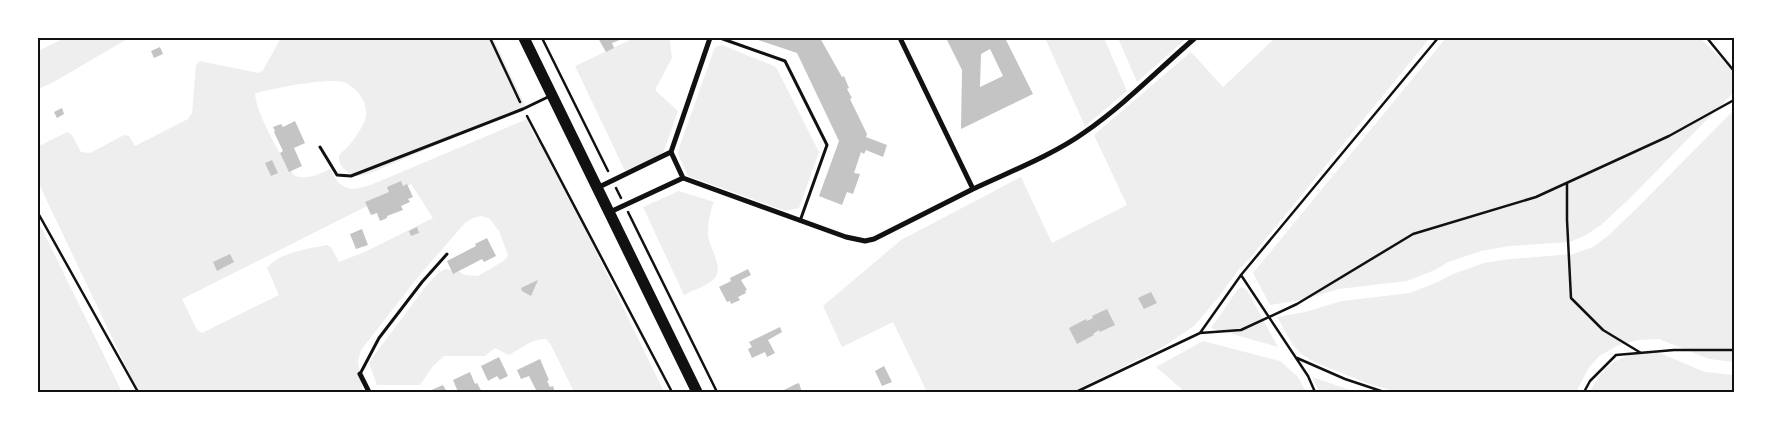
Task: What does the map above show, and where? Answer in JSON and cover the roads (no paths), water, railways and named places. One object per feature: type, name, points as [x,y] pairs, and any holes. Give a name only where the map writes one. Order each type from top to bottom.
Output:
[{"type":"main road","points":[[524,38],[696,392]]},
{"type":"street","points":[[683,178],[671,152],[710,38]]},
{"type":"street","points":[[900,38],[973,189]]},
{"type":"street","points":[[608,213],[683,178],[846,237],[865,241],[874,239],[1059,148],[1085,133],[1195,38]]},
{"type":"street","points":[[596,188],[671,152]]},
{"type":"street","points":[[360,374],[369,392]]},
{"type":"lane","points":[[720,38],[785,61],[827,145],[800,221]]},
{"type":"lane","points":[[320,147],[337,175],[351,176],[552,95]]},
{"type":"lane","points":[[360,374],[379,338],[422,282],[447,254]]}]
